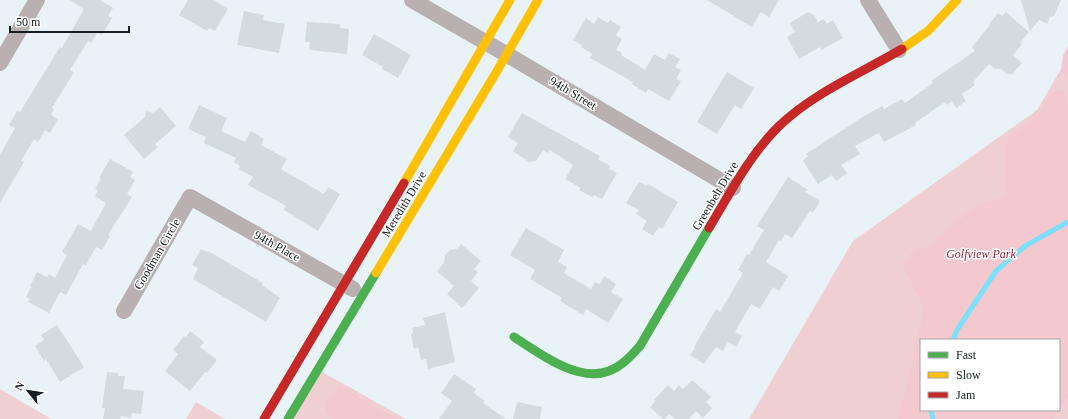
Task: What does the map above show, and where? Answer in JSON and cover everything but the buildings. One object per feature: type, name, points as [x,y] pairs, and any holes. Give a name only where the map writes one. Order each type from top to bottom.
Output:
[{"type":"main road","name":"Meredith Drive","points":[[264,419],[345,284],[510,0]]},
{"type":"main road","name":"Meredith Drive","points":[[288,419],[538,0]]},
{"type":"main road","name":"Greenbelt Drive","points":[[514,337],[564,366],[578,372],[592,374],[607,372],[620,366],[632,357],[640,346],[733,188],[756,152],[775,130],[794,113],[817,98],[922,35],[942,18],[957,0]]},
{"type":"street","points":[[0,63],[37,0]]},
{"type":"street","name":"94th Street","points":[[412,0],[733,188]]},
{"type":"street","points":[[868,0],[899,50]]},
{"type":"street","name":"94th Place","points":[[190,197],[363,295]]},
{"type":"street","name":"Goodman Circle","points":[[124,311],[190,197]]},
{"type":"green space","points":[[1068,46],[1068,79],[1061,70],[1063,56]]},
{"type":"green space","name":"Golfview Park","points":[[1068,57],[1068,419],[749,419],[853,241],[1037,110]]},
{"type":"green space","points":[[1058,90],[1064,92],[1068,107],[1068,397],[1060,409],[1060,339],[920,339],[920,411],[1058,411],[1053,419],[898,419],[911,371],[924,308],[902,263],[916,248],[931,247],[973,207],[1007,195],[1005,146],[1009,137],[1038,115],[1051,93]]},
{"type":"green space","points":[[317,369],[406,419],[288,419]]},
{"type":"green space","points":[[340,386],[397,419],[333,419],[326,410],[326,406],[329,397]]},
{"type":"green space","points":[[0,389],[51,419],[0,419]]},
{"type":"green space","points":[[196,402],[225,419],[186,419]]},
{"type":"waterway","points":[[953,339],[957,330],[996,271],[1025,246],[1068,222]]},
{"type":"waterway","points":[[931,411],[933,419]]},
{"type":"traffic: fast","points":[[514,337],[547,358],[572,370],[597,374],[614,369],[626,360],[640,346],[709,228]]},
{"type":"traffic: fast","points":[[288,419],[376,273]]},
{"type":"traffic: slow","points":[[404,183],[510,0]]},
{"type":"traffic: slow","points":[[376,273],[538,0]]},
{"type":"traffic: slow","points":[[902,49],[928,31],[957,0]]},
{"type":"traffic: jam","points":[[709,228],[749,162],[778,127],[806,104],[838,84],[902,49]]},
{"type":"traffic: jam","points":[[264,419],[404,183]]}]
